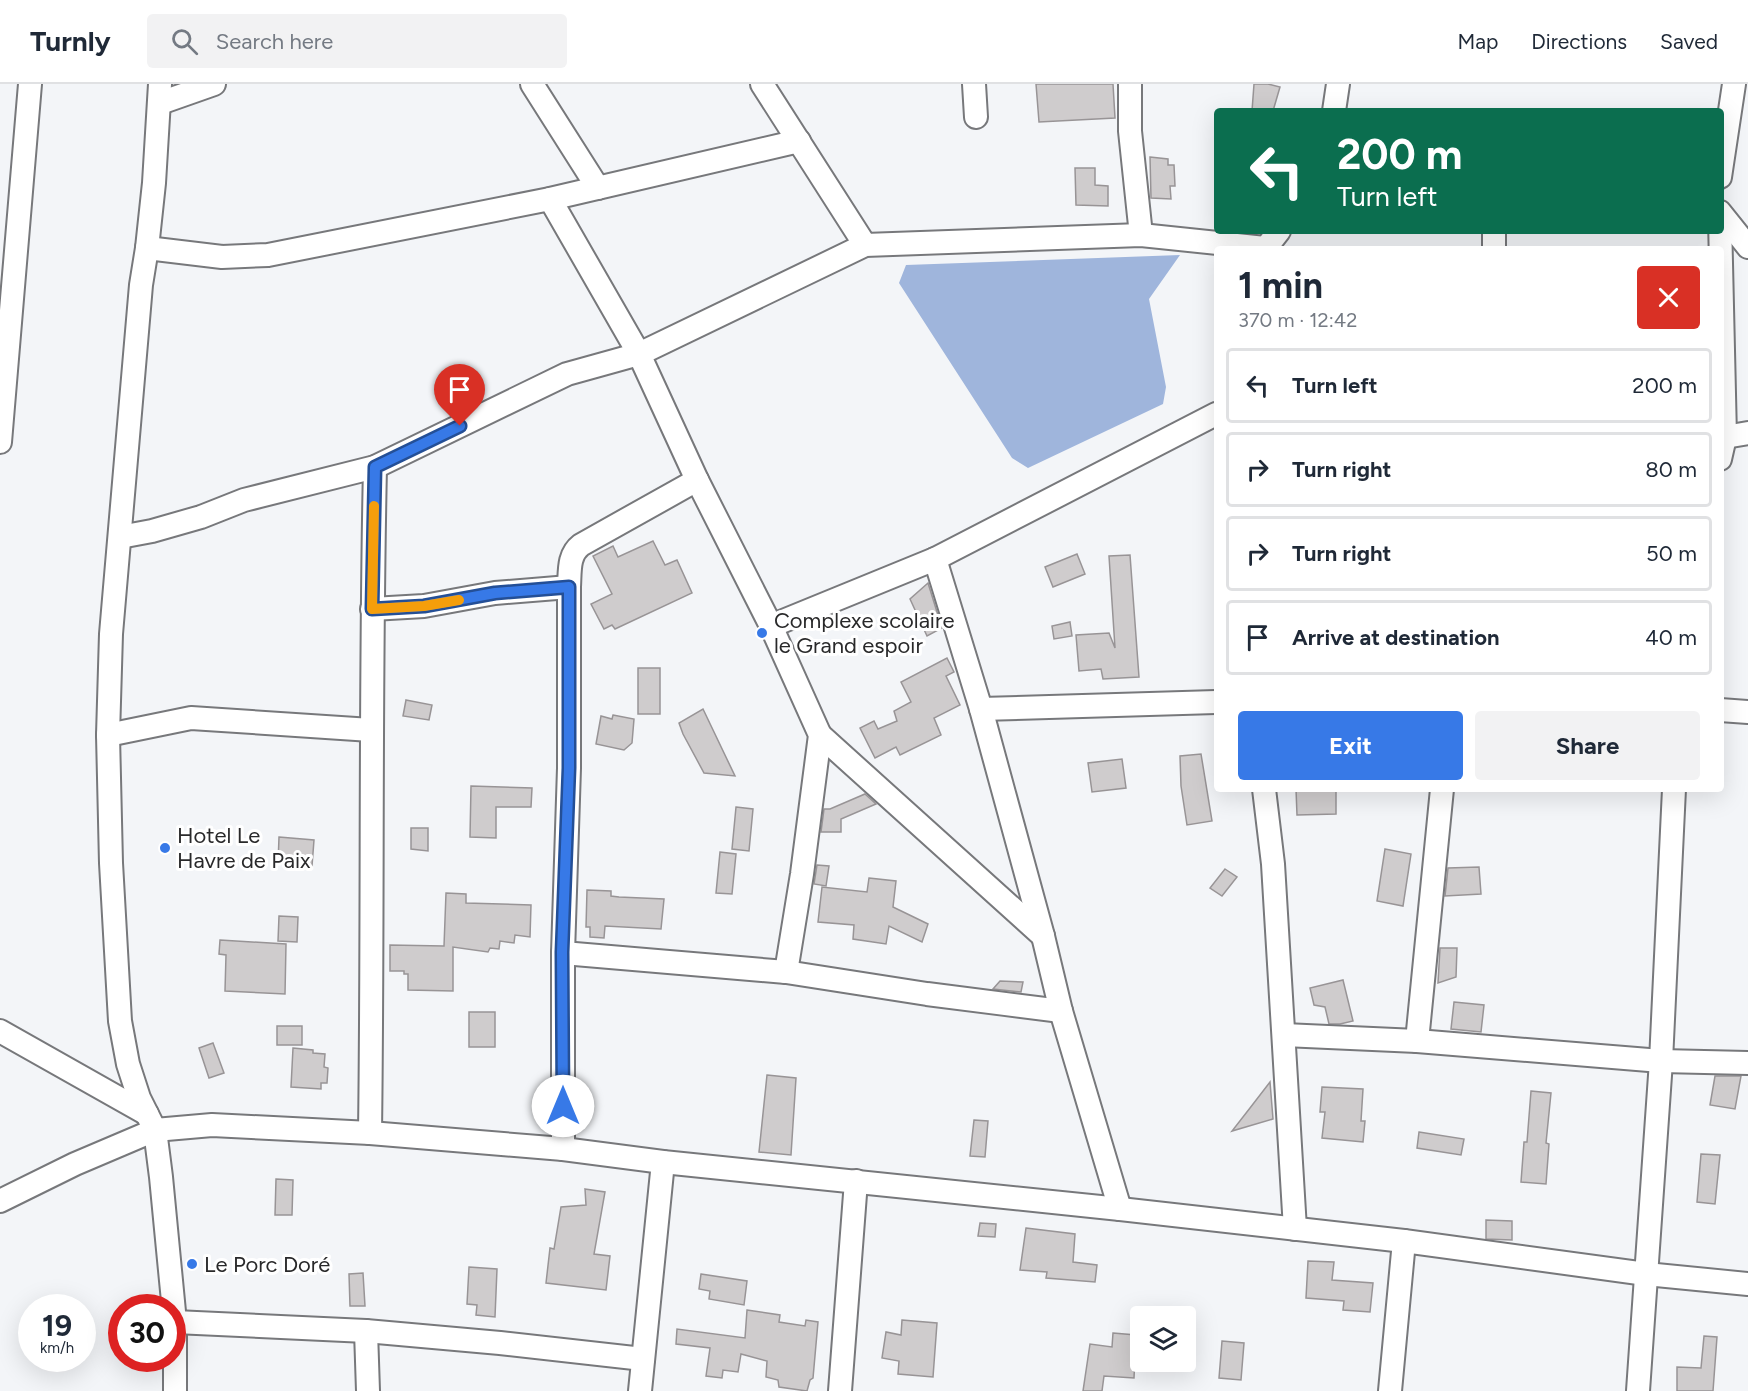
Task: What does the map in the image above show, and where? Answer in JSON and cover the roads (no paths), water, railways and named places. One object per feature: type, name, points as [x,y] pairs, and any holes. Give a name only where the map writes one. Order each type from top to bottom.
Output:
[{"type":"street","points":[[0,442],[2,396],[30,84]]},
{"type":"street","points":[[172,1294],[151,1122],[139,1098],[128,1064],[120,1021],[111,863],[108,735],[111,634],[160,93],[214,84]]},
{"type":"street","points":[[532,84],[598,188]]},
{"type":"street","points":[[762,84],[865,245]]},
{"type":"street","points":[[975,84],[976,117]]},
{"type":"street","points":[[1130,84],[1130,131],[1141,235]]},
{"type":"street","points":[[1334,108],[1338,84]]},
{"type":"street","points":[[1724,150],[1734,84]]},
{"type":"street","points":[[147,248],[222,256],[268,255],[550,199],[799,141]]},
{"type":"street","points":[[550,199],[639,354],[697,480],[771,626],[820,735],[1043,936]]},
{"type":"street","points":[[1724,217],[1748,247]]},
{"type":"street","points":[[120,537],[152,531],[201,517],[244,500],[375,467],[567,374],[639,354],[865,245],[1141,235],[1270,243]]},
{"type":"street","points":[[771,626],[935,559],[1214,415]]},
{"type":"street","points":[[1724,447],[1748,433]]},
{"type":"street","points":[[370,1133],[373,922],[371,730],[375,467]]},
{"type":"street","points":[[563,1149],[562,952],[569,768],[571,560],[574,551],[697,480]]},
{"type":"street","points":[[935,559],[981,709],[1043,936],[1061,1011],[1120,1209]]},
{"type":"street","points":[[372,609],[424,606],[495,593],[569,587]]},
{"type":"street","points":[[981,709],[1214,702]]},
{"type":"street","points":[[1724,710],[1748,712]]},
{"type":"street","points":[[108,735],[191,718],[371,730]]},
{"type":"street","points":[[786,972],[802,874],[820,735]]},
{"type":"street","points":[[1264,792],[1273,864],[1295,1229]]},
{"type":"street","points":[[1417,1041],[1442,792]]},
{"type":"street","points":[[1638,1391],[1661,1061],[1674,792]]},
{"type":"street","points":[[562,952],[786,972],[927,994],[1061,1011]]},
{"type":"street","points":[[0,1031],[151,1122],[370,1133],[563,1149],[663,1162],[1404,1241],[1646,1274],[1748,1284]]},
{"type":"street","points":[[1284,1035],[1417,1041],[1661,1061],[1748,1063]]},
{"type":"street","points":[[0,1201],[75,1164],[151,1122]]},
{"type":"street","points":[[640,1391],[663,1162]]},
{"type":"street","points":[[840,1391],[856,1181]]},
{"type":"street","points":[[1390,1391],[1404,1241]]},
{"type":"street","points":[[186,1323],[366,1331],[643,1359]]},
{"type":"street","points":[[366,1331],[368,1391]]},
{"type":"street","points":[[174,1372],[174,1391]]},
{"type":"water","points":[[1180,255],[1149,299],[1166,387],[1163,404],[1028,468],[1012,458],[899,283],[906,265]]},
{"type":"place","name":"Complexe scolaire le Grand espoir","points":[[762,633]]},
{"type":"place","name":"Hotel Le Havre de Paix","points":[[165,848]]},
{"type":"place","name":"Le Porc Doré","points":[[192,1264]]}]
